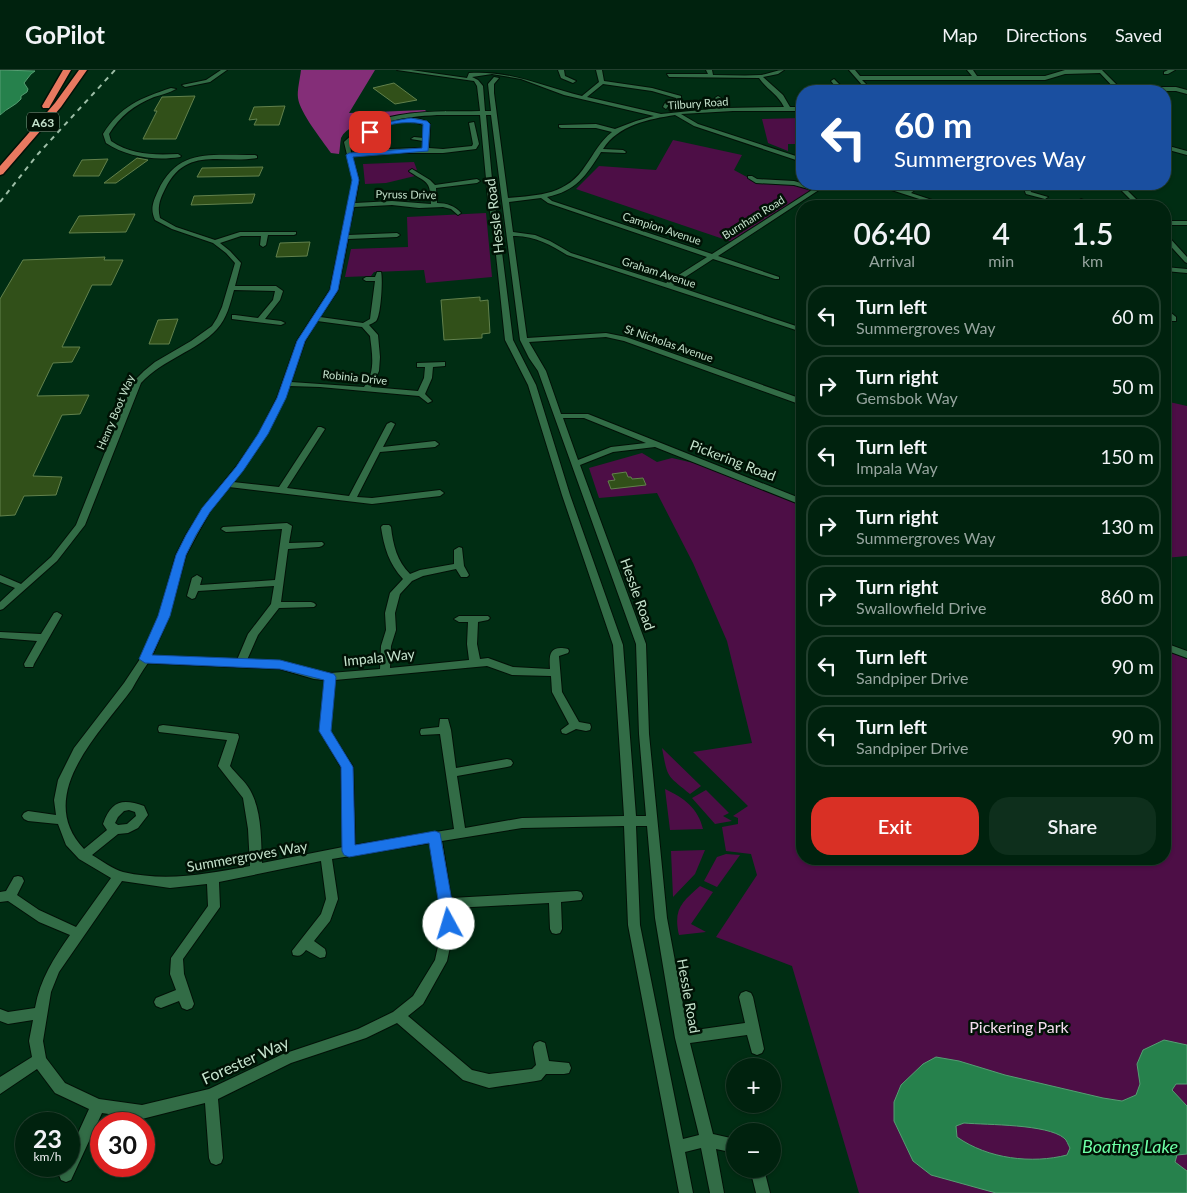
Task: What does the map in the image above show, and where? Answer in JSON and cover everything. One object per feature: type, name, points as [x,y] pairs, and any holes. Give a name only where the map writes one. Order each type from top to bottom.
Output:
[{"type":"highway","points":[[11,151],[52,97],[67,70]]},
{"type":"highway","name":"A63","points":[[2,168],[11,151],[57,98],[77,70]]},
{"type":"highway","name":"A63","points":[[2,168],[58,105],[83,70]]},
{"type":"highway","points":[[2,168],[66,103],[91,70]]},
{"type":"street","points":[[178,91],[185,85],[208,81],[224,70]]},
{"type":"street","points":[[400,70],[447,76],[493,74],[522,78],[566,94],[660,116]]},
{"type":"street","points":[[561,70],[563,77],[573,81]]},
{"type":"street","points":[[599,70],[602,82]]},
{"type":"street","points":[[709,70],[711,76]]},
{"type":"street","points":[[660,89],[668,77],[760,76],[772,75],[781,70]]},
{"type":"street","points":[[852,70],[863,85]]},
{"type":"street","points":[[915,70],[921,78]]},
{"type":"street","points":[[970,70],[976,78]]},
{"type":"street","points":[[1017,70],[1024,78]]},
{"type":"street","points":[[1166,73],[1172,70]]},
{"type":"street","points":[[859,78],[1045,78],[1071,71],[1099,71],[1113,85]]},
{"type":"street","points":[[474,76],[490,81],[493,74]]},
{"type":"street","name":"Hessle Road","points":[[493,74],[491,84],[494,113],[524,340],[542,371],[641,644],[644,734],[662,918],[682,1038],[707,1140],[717,1193]]},
{"type":"street","name":"Hessle Road","points":[[474,76],[480,86],[491,200],[509,340],[532,385],[566,496],[618,645],[630,821],[634,925],[686,1193]]},
{"type":"street","points":[[760,76],[764,82],[781,96],[788,109]]},
{"type":"street","points":[[602,82],[648,90],[660,89],[679,97],[678,101],[667,104],[666,108]]},
{"type":"street","points":[[584,98],[602,82]]},
{"type":"street","points":[[197,84],[192,88],[159,93],[142,99],[119,114],[106,134],[108,142],[114,147],[138,155],[162,157],[176,161],[202,158],[255,157]]},
{"type":"street","points":[[185,85],[192,88]]},
{"type":"street","points":[[1171,89],[1187,92]]},
{"type":"street","points":[[557,97],[566,94]]},
{"type":"street","points":[[718,98],[724,111]]},
{"type":"street","name":"Tilbury Road","points":[[506,200],[541,196],[575,183],[607,138],[616,131],[636,122],[676,113],[796,109]]},
{"type":"street","points":[[470,127],[476,144],[474,148],[349,155],[347,142],[355,133],[376,122],[417,116],[494,113]]},
{"type":"street","points":[[676,113],[696,125],[796,158]]},
{"type":"street","points":[[364,136],[390,123],[419,120],[427,124],[426,150]]},
{"type":"street","points":[[561,126],[596,126],[616,131]]},
{"type":"street","points":[[414,139],[427,140]]},
{"type":"street","points":[[1171,148],[1187,152]]},
{"type":"street","points":[[599,150],[623,152]]},
{"type":"street","points":[[405,152],[405,161]]},
{"type":"street","name":"Summergroves Way","points":[[349,155],[356,180],[334,290],[301,341],[286,384],[263,434],[228,484],[206,510],[181,555],[164,616],[145,659],[128,686],[80,748],[64,780],[60,800],[62,820],[70,842],[83,856],[120,876],[170,883],[213,878],[349,851],[522,823],[652,821]]},
{"type":"street","points":[[176,161],[190,159]]},
{"type":"street","name":"Henry Boot Way","points":[[0,607],[20,587],[54,559],[80,525],[137,382],[155,364],[210,332],[222,318],[238,263],[215,242],[174,228],[157,218],[154,208],[176,161]]},
{"type":"street","points":[[412,171],[433,187],[478,183],[478,173]]},
{"type":"street","points":[[420,176],[430,172]]},
{"type":"street","points":[[750,177],[756,181],[796,184]]},
{"type":"street","points":[[433,187],[434,205]]},
{"type":"street","name":"Burnham Road","points":[[800,200],[815,190]]},
{"type":"street","points":[[894,190],[926,200]]},
{"type":"street","points":[[906,194],[911,190]]},
{"type":"street","points":[[1027,190],[1028,193],[1045,197]]},
{"type":"street","points":[[1124,190],[1134,200]]},
{"type":"street","name":"Campion Avenue","points":[[541,196],[550,202],[777,278]]},
{"type":"street","name":"Burnham Road","points":[[667,286],[796,202]]},
{"type":"street","name":"Pyruss Drive","points":[[352,204],[434,205],[453,208],[458,212]]},
{"type":"street","points":[[1171,223],[1187,223]]},
{"type":"street","points":[[215,242],[240,234],[294,233]]},
{"type":"street","name":"Graham Avenue","points":[[510,234],[519,233],[533,237],[556,246],[569,254],[796,328]]},
{"type":"street","points":[[263,245],[265,234]]},
{"type":"street","points":[[345,237],[397,235]]},
{"type":"street","points":[[1171,243],[1187,261]]},
{"type":"street","points":[[1171,270],[1187,271]]},
{"type":"street","points":[[364,326],[376,316],[379,276],[366,279]]},
{"type":"street","points":[[230,288],[276,288],[278,291],[276,300],[260,320]]},
{"type":"street","points":[[235,317],[281,323]]},
{"type":"street","points":[[315,319],[364,326],[374,335],[376,372],[373,382],[365,390]]},
{"type":"street","name":"St Nicholas Avenue","points":[[524,340],[606,335],[626,339],[796,400]]},
{"type":"street","points":[[420,365],[442,364]]},
{"type":"street","points":[[428,401],[421,394],[428,378],[429,365]]},
{"type":"street","name":"Robinia Drive","points":[[286,384],[330,385],[365,390],[421,394]]},
{"type":"street","name":"Pickering Road","points":[[558,416],[585,416],[796,500]]},
{"type":"street","points":[[352,498],[391,424]]},
{"type":"street","points":[[281,491],[321,428]]},
{"type":"street","points":[[304,438],[313,440]]},
{"type":"street","points":[[378,450],[435,444]]},
{"type":"street","name":"Pickering Road","points":[[575,464],[611,450],[653,444]]},
{"type":"street","points":[[228,484],[372,501],[440,493]]},
{"type":"street","points":[[226,529],[287,526],[276,605],[253,634],[241,662]]},
{"type":"street","points":[[386,528],[388,544],[396,567],[409,579]]},
{"type":"street","points":[[284,546],[319,544]]},
{"type":"street","points":[[459,550],[459,566],[464,575]]},
{"type":"street","points":[[385,672],[386,646],[391,630],[390,613],[395,593],[409,579],[420,573],[459,566]]},
{"type":"street","points":[[0,578],[20,587]]},
{"type":"street","points":[[194,587],[279,583]]},
{"type":"street","points":[[276,605],[311,605]]},
{"type":"street","points":[[28,664],[57,615]]},
{"type":"street","points":[[459,619],[485,618]]},
{"type":"street","points":[[473,619],[472,644],[474,663]]},
{"type":"street","points":[[0,634],[43,638]]},
{"type":"street","points":[[1171,649],[1187,656]]},
{"type":"street","points":[[564,651],[558,652],[554,656],[557,692],[576,728]]},
{"type":"street","name":"Impala Way","points":[[145,659],[280,664],[330,677],[488,662],[512,671],[556,673]]},
{"type":"street","points":[[330,677],[325,731],[347,767],[349,851]]},
{"type":"street","points":[[425,732],[445,726],[460,833]]},
{"type":"street","points":[[164,729],[234,737],[224,766],[230,776],[245,791],[252,815],[256,870]]},
{"type":"street","points":[[624,734],[644,734]]},
{"type":"street","points":[[451,773],[507,763]]},
{"type":"street","points":[[28,816],[62,820]]},
{"type":"street","points":[[83,856],[115,830]]},
{"type":"street","name":"Forester Way","points":[[39,1060],[60,1088],[98,1106],[142,1112],[211,1095],[288,1058],[361,1034],[398,1016],[418,1000],[441,961],[449,924],[435,836]]},
{"type":"street","points":[[320,953],[302,947],[326,917],[332,899],[326,856]]},
{"type":"street","points":[[0,1087],[8,1079],[39,1060],[36,1041],[39,1013],[44,992],[54,969],[120,876]]},
{"type":"street","points":[[161,1002],[185,998],[178,974],[177,958],[214,908],[213,878]]},
{"type":"street","points":[[18,880],[5,897],[48,922],[79,933]]},
{"type":"street","points":[[447,903],[577,896]]},
{"type":"street","points":[[555,898],[556,929]]},
{"type":"street","points":[[746,998],[757,1049]]},
{"type":"street","points":[[0,1015],[8,1018],[39,1013]]},
{"type":"street","points":[[398,1016],[468,1074],[489,1081],[536,1075],[544,1067],[564,1068]]},
{"type":"street","points":[[682,1038],[752,1028]]},
{"type":"street","points":[[540,1047],[544,1067]]},
{"type":"street","points":[[211,1095],[216,1158]]},
{"type":"street","points":[[80,1145],[98,1106]]},
{"type":"street","points":[[676,1147],[707,1140],[726,1144]]},
{"type":"street","points":[[760,1178],[764,1193]]},
{"type":"green space","points":[[796,118],[796,144],[788,144],[788,151],[768,143],[762,119]]},
{"type":"green space","points":[[673,140],[742,155],[734,170],[756,182],[795,184],[796,190],[817,191],[803,200],[796,200],[796,204],[735,243],[576,189],[599,166],[656,170]]},
{"type":"green space","points":[[414,162],[417,170],[408,171],[415,176],[386,183],[365,184],[363,164]]},
{"type":"green space","points":[[486,213],[492,277],[426,283],[424,270],[374,272],[371,276],[345,277],[351,249],[408,247],[407,217]]},
{"type":"green space","points":[[1171,402],[1187,406],[1187,556],[1171,557]]},
{"type":"green space","name":"Pickering Park","points":[[642,453],[657,462],[672,458],[698,464],[796,504],[796,865],[1171,865],[1171,652],[1187,659],[1187,1193],[859,1193],[792,966],[716,937],[757,875],[751,854],[726,851],[722,827],[738,824],[738,818],[733,816],[748,806],[693,752],[752,743],[727,641],[693,563],[657,493],[599,498],[589,468]]},
{"type":"green space","points":[[662,748],[701,786],[690,794],[672,779],[667,771]]},
{"type":"green space","points":[[665,789],[678,796],[694,809],[703,829],[670,830]]},
{"type":"green space","points":[[706,790],[729,813],[723,816],[732,821],[715,824],[692,798]]},
{"type":"green space","points":[[705,850],[695,874],[673,897],[671,851]]},
{"type":"green space","points":[[726,854],[740,855],[717,887],[704,881],[717,857]]},
{"type":"green space","points":[[700,886],[713,892],[691,924],[706,932],[679,935],[677,919],[680,907]]},
{"type":"shaded area","points":[[301,70],[375,70],[349,113],[425,110],[428,113],[380,118],[356,125],[341,138],[339,154],[331,153],[312,126],[300,104],[298,92]]},
{"type":"water","points":[[0,70],[35,71],[24,83],[28,89],[27,92],[21,96],[19,101],[0,115]]},
{"type":"water","name":"Boating Lake","points":[[1164,1040],[1187,1045],[1187,1084],[1176,1084],[1172,1090],[1187,1106],[1187,1154],[1177,1155],[1175,1162],[1187,1171],[1187,1193],[996,1193],[931,1175],[913,1161],[894,1121],[894,1102],[901,1085],[923,1064],[936,1057],[959,1061],[1005,1075],[1122,1101],[1136,1095],[1140,1084],[1137,1064],[1143,1050]],"holes":[[[964,1123],[1017,1126],[1045,1130],[1056,1133],[1064,1138],[1070,1148],[1067,1155],[1053,1158],[1025,1159],[996,1155],[957,1137],[956,1126]]]},
{"type":"building","points":[[394,83],[417,100],[395,104],[373,88]]},
{"type":"building","points":[[195,96],[176,139],[143,139],[157,111],[154,111],[162,97]]},
{"type":"building","points":[[285,106],[279,125],[254,125],[257,119],[249,120],[254,107]]},
{"type":"building","points":[[137,158],[148,160],[116,183],[104,183]]},
{"type":"building","points":[[108,159],[99,176],[73,176],[82,160]]},
{"type":"building","points":[[263,167],[259,176],[197,177],[202,168]]},
{"type":"building","points":[[255,194],[252,203],[191,205],[194,196]]},
{"type":"building","points":[[135,214],[126,232],[69,233],[79,216]]},
{"type":"building","points":[[310,242],[307,256],[276,257],[280,243]]},
{"type":"building","points":[[105,257],[104,260],[123,260],[111,285],[92,285],[62,347],[80,347],[72,362],[53,363],[37,396],[89,395],[80,414],[62,415],[33,476],[62,477],[56,495],[24,496],[15,515],[0,516],[0,299],[23,260]]},
{"type":"building","points":[[480,297],[480,301],[488,300],[490,333],[482,334],[482,338],[444,340],[441,300]]},
{"type":"building","points":[[178,319],[169,344],[149,344],[158,320]]},
{"type":"building","points":[[626,472],[628,477],[632,479],[643,478],[646,485],[611,489],[608,481],[615,480],[612,474]]},
{"type":"railway","points":[[0,202],[38,154],[115,70]]},
{"type":"route","points":[[370,132],[390,123],[419,120],[427,124],[426,150],[349,155],[356,180],[334,290],[301,341],[281,398],[263,434],[239,469],[206,510],[191,535],[181,555],[164,616],[145,659],[280,664],[314,675],[330,677],[325,731],[347,767],[349,851],[435,836],[449,924]]}]
